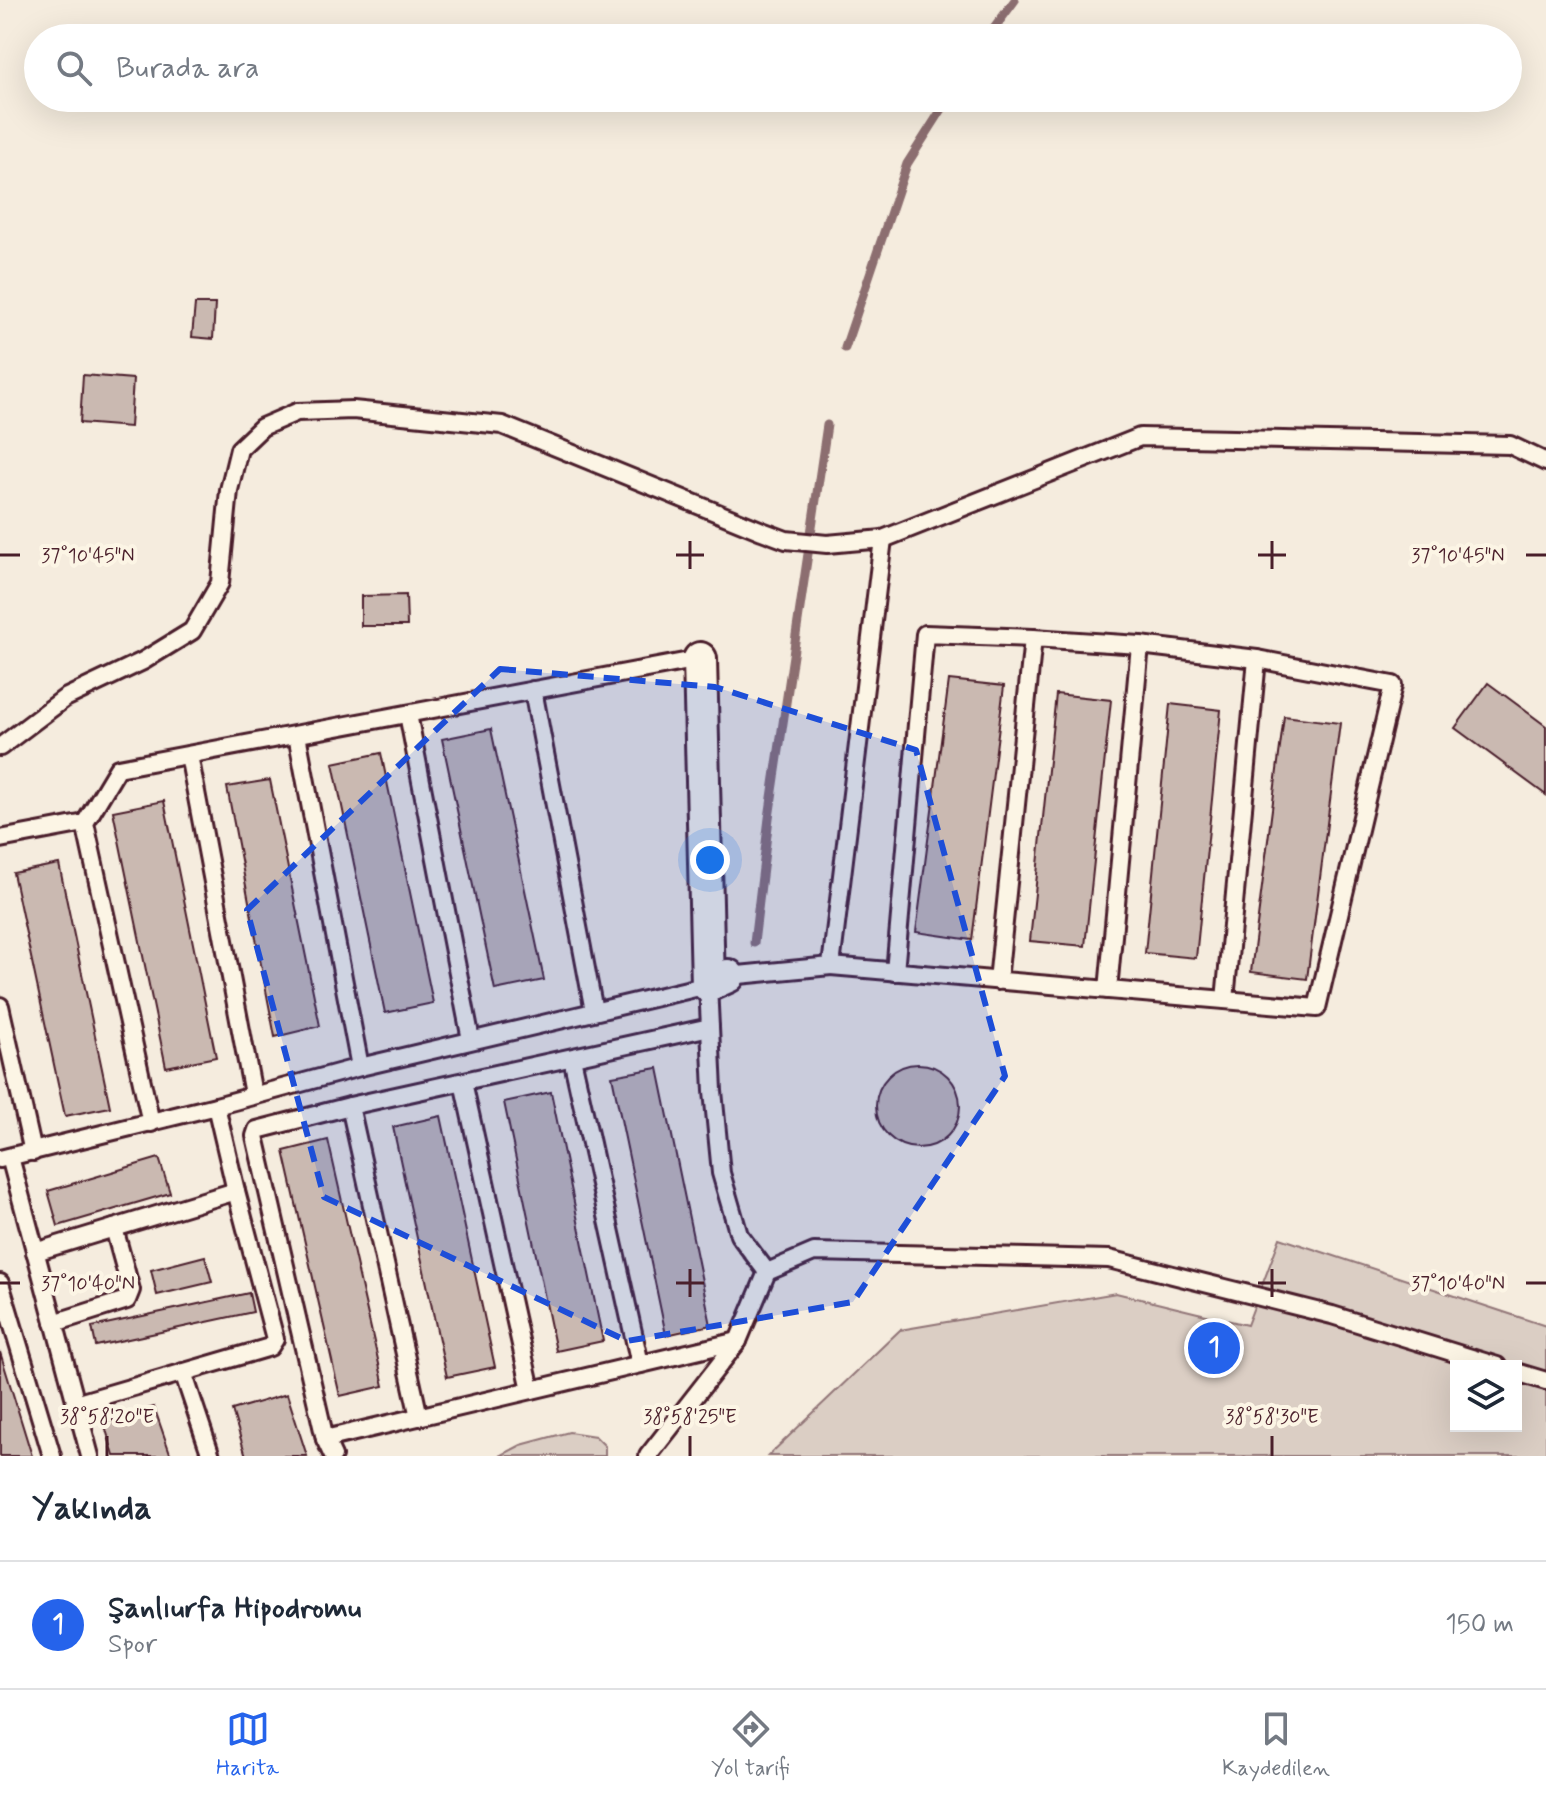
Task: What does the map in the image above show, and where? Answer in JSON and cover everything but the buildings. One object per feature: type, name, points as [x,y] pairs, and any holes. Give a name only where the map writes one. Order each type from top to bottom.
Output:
[{"type":"street","points":[[700,659],[718,981]]},
{"type":"lane","points":[[0,747],[65,698],[143,661],[192,631],[220,583],[229,490],[239,449],[262,427],[297,412],[353,410],[502,425],[786,540],[827,544],[883,539],[1140,437],[1510,445],[1546,462]]},
{"type":"lane","points":[[831,966],[883,539]]},
{"type":"lane","points":[[90,1456],[35,1252],[5,1158],[360,1067],[718,981],[831,966],[895,972],[998,981],[1317,1008],[1393,685],[1257,659],[1140,645],[925,634],[895,972]]},
{"type":"lane","points":[[998,981],[1033,638]]},
{"type":"lane","points":[[1108,990],[1140,645]]},
{"type":"lane","points":[[151,1123],[85,823],[118,768],[700,659]]},
{"type":"lane","points":[[1225,1000],[1257,659]]},
{"type":"lane","points":[[533,690],[594,1011]]},
{"type":"lane","points":[[408,714],[471,1040]]},
{"type":"lane","points":[[297,735],[360,1067]]},
{"type":"lane","points":[[189,755],[253,1094]]},
{"type":"lane","points":[[0,839],[85,823]]},
{"type":"lane","points":[[718,981],[710,1027],[721,1173],[739,1235],[767,1272]]},
{"type":"lane","points":[[0,1006],[33,1152]]},
{"type":"lane","points":[[333,1456],[325,1439],[255,1136],[257,1130],[350,1106],[710,1027]]},
{"type":"lane","points":[[572,1058],[640,1364]]},
{"type":"lane","points":[[463,1082],[531,1390]]},
{"type":"lane","points":[[75,1404],[270,1347],[275,1339],[216,1106]]},
{"type":"lane","points":[[350,1106],[419,1417]]},
{"type":"lane","points":[[35,1252],[236,1191]]},
{"type":"lane","points":[[54,1323],[127,1300],[131,1290],[114,1228]]},
{"type":"lane","points":[[648,1456],[738,1341],[767,1272],[814,1252],[1109,1259],[1332,1315],[1478,1360]]},
{"type":"lane","points":[[0,1283],[52,1456]]},
{"type":"lane","points":[[325,1439],[738,1341]]},
{"type":"lane","points":[[183,1372],[211,1456]]},
{"type":"lane","points":[[1522,1374],[1546,1381]]},
{"type":"highlighted area","points":[[500,669],[715,687],[916,750],[1005,1076],[853,1302],[627,1341],[324,1197],[247,910]]},
{"type":"shaded area","points":[[1280,1238],[1546,1326],[1546,1456],[768,1456],[900,1330],[1116,1293],[1247,1325]]},
{"type":"shaded area","points":[[569,1432],[595,1436],[605,1446],[605,1456],[500,1456],[521,1445]]},
{"type":"waterway","points":[[997,24],[1015,0]]},
{"type":"waterway","points":[[845,348],[907,164],[940,112]]},
{"type":"waterway","points":[[754,943],[769,818],[827,425]]},
{"type":"place","name":"Şanlıurfa Hipodromu","points":[[1214,1348]]}]
